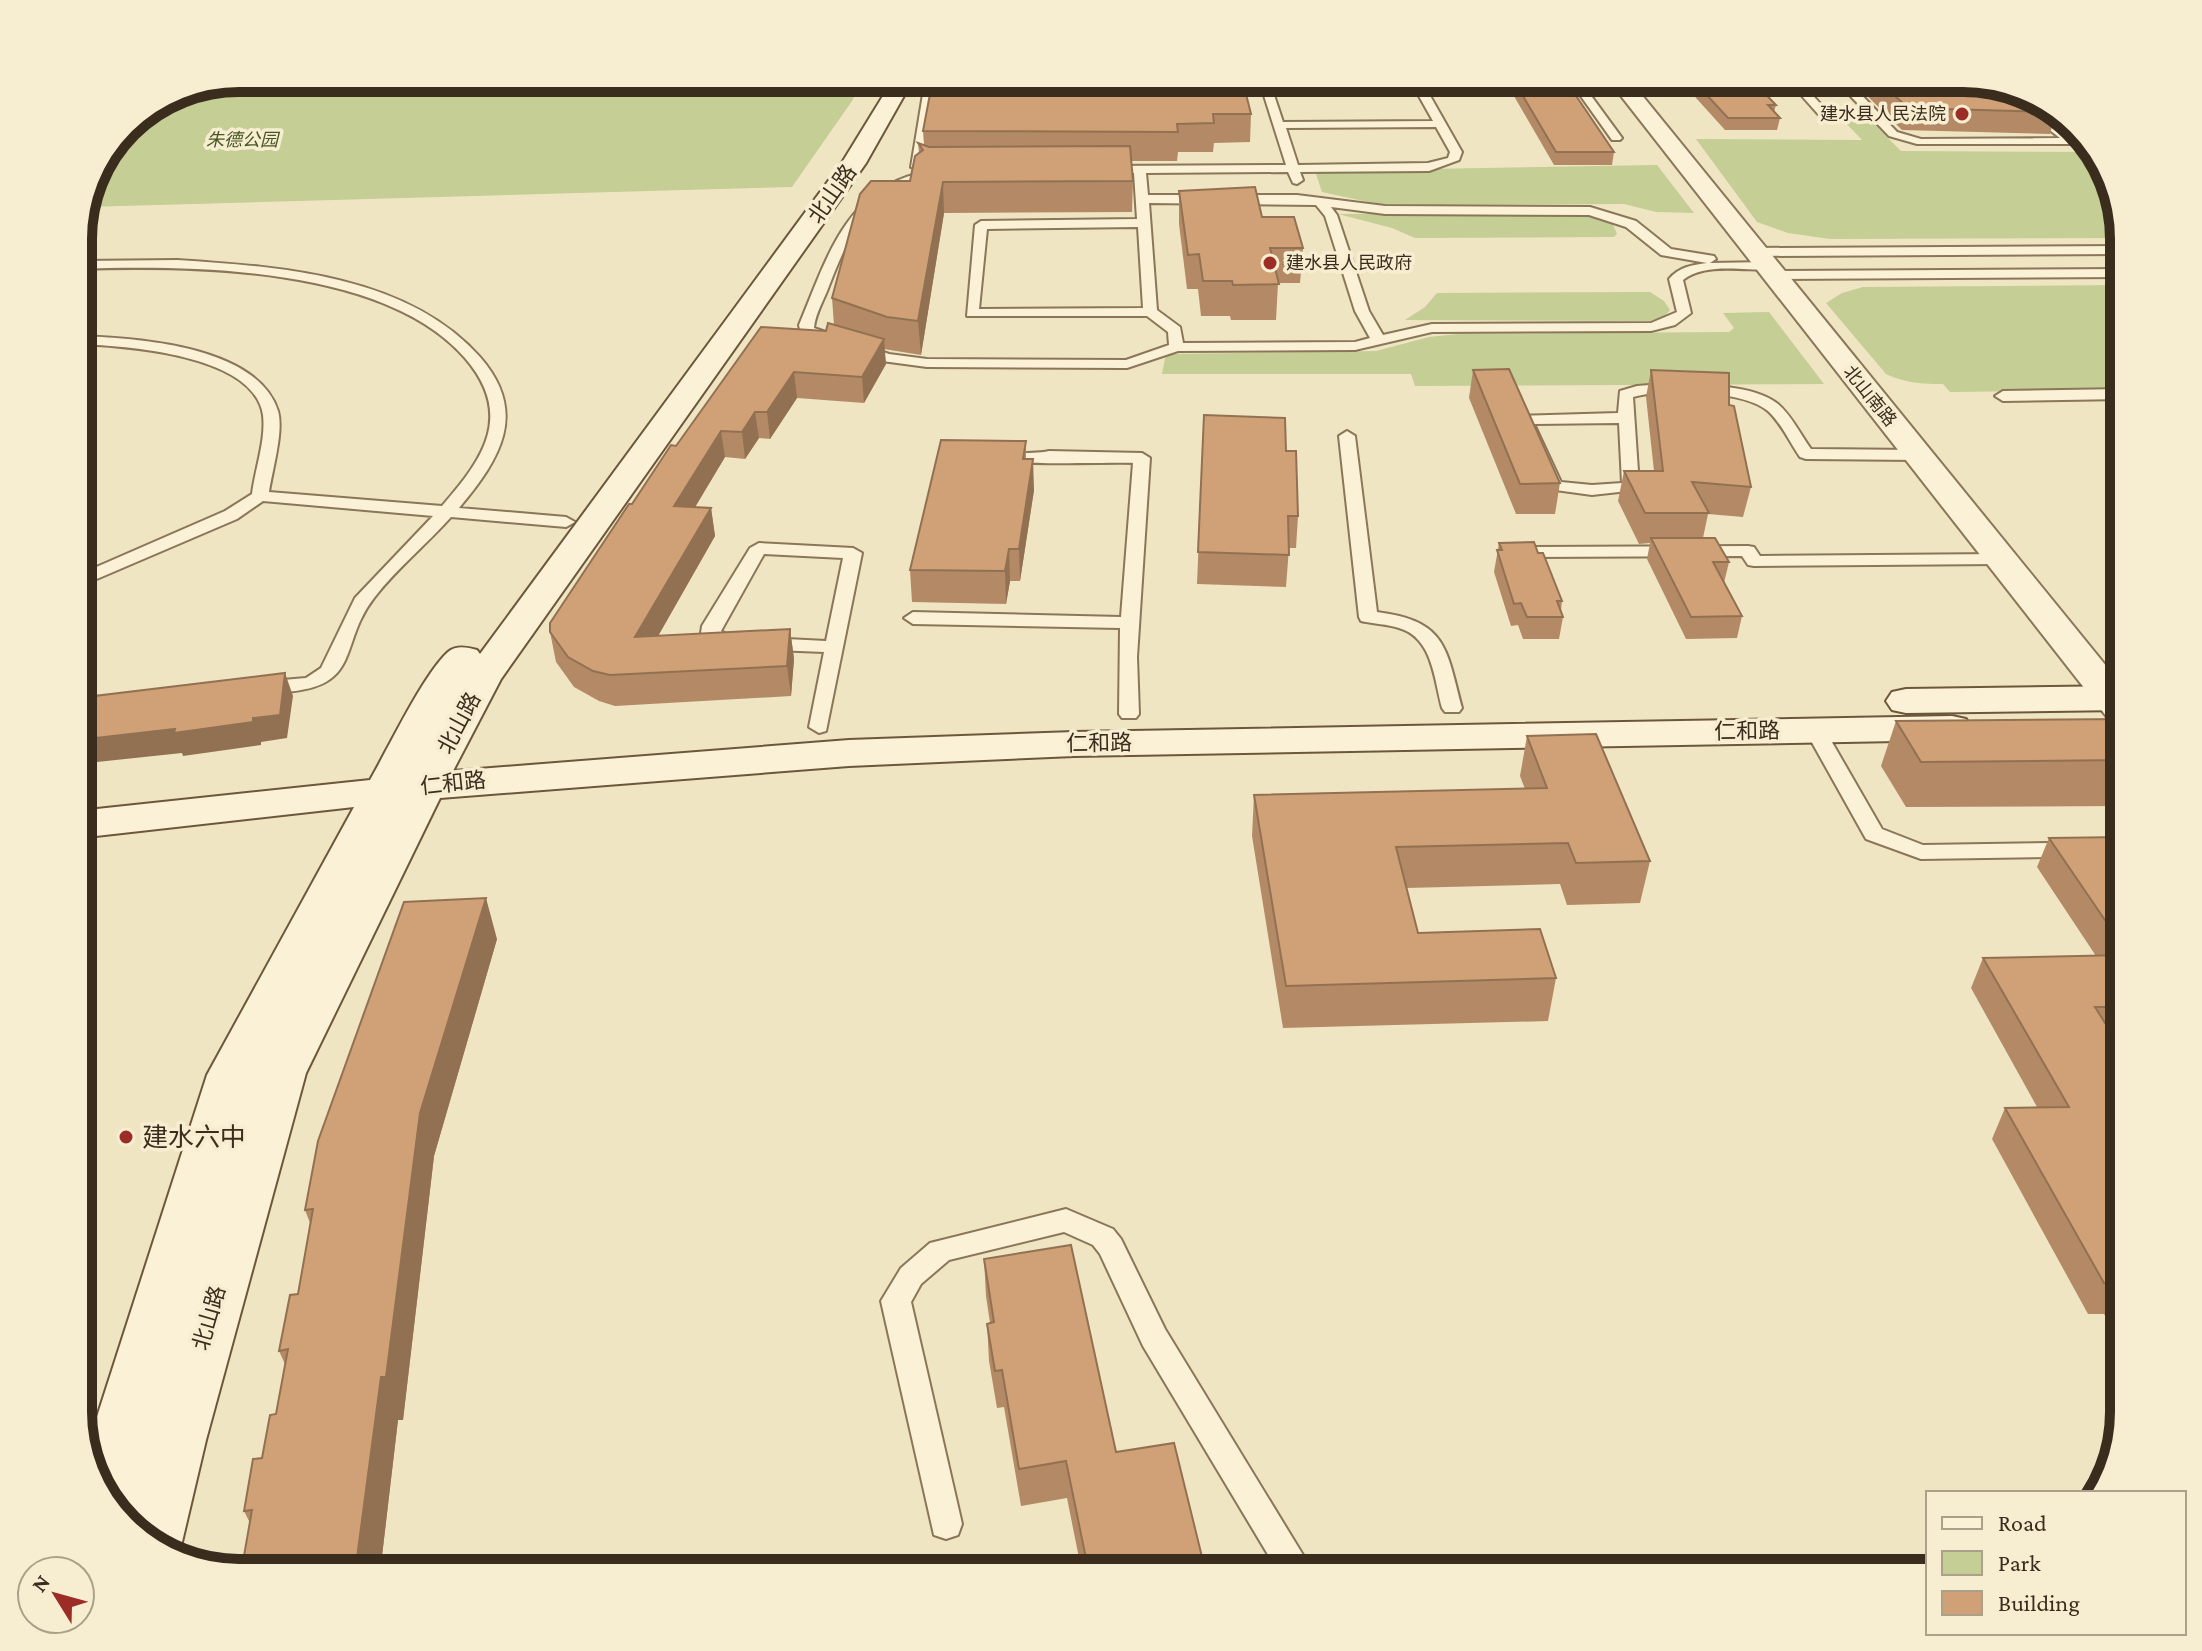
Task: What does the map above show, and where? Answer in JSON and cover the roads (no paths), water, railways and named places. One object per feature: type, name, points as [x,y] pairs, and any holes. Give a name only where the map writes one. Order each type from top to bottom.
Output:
[{"type":"street","name":"北山路","points":[[152,1531],[280,1073],[413,773],[449,677],[833,163],[877,92]]},
{"type":"street","name":"北山路","points":[[109,1480],[233,1075],[413,773],[854,163],[896,92]]},
{"type":"street","name":"北山南路","points":[[1628,92],[2110,694]]},
{"type":"street","name":"仁和路","points":[[92,823],[413,773],[819,727],[1129,714],[1452,708],[2110,708]]},
{"type":"street","name":"仁和路","points":[[92,795],[413,773],[673,764],[976,747],[1815,730],[2110,709]]},
{"type":"lane","points":[[931,184],[914,184],[928,94],[935,92]]},
{"type":"lane","points":[[1268,92],[1304,200]]},
{"type":"lane","points":[[1095,170],[1445,164],[1453,160],[1456,152],[1421,92]]},
{"type":"lane","points":[[1582,92],[1616,138]]},
{"type":"lane","points":[[1804,92],[1822,112]]},
{"type":"lane","points":[[1853,92],[1893,134],[1903,138],[1921,142],[2072,141],[2025,106]]},
{"type":"lane","points":[[1279,125],[1439,124]]},
{"type":"lane","points":[[946,169],[918,173],[883,189],[857,214],[806,325],[807,330],[887,358],[927,363],[1127,364],[1176,347],[1355,346],[1432,328],[1651,327],[1670,322],[1684,313],[1676,279],[1680,273],[1695,268],[2110,251]]},
{"type":"lane","points":[[1140,170],[1144,199],[1141,223],[1150,312]]},
{"type":"lane","points":[[1097,184],[1112,184]]},
{"type":"lane","points":[[1127,184],[1142,184]]},
{"type":"lane","points":[[1144,199],[1304,200],[1385,210],[1590,211],[1623,220],[1658,248],[1694,259],[2110,273]]},
{"type":"lane","points":[[1319,201],[1331,215],[1362,311],[1379,342]]},
{"type":"lane","points":[[1141,223],[981,225],[972,313],[1150,312],[1175,330],[1176,347]]},
{"type":"lane","points":[[92,265],[212,268],[304,279],[373,294],[439,325],[465,345],[492,386],[499,409],[497,434],[485,463],[364,598],[332,666],[317,682],[237,690]]},
{"type":"lane","points":[[92,342],[178,352],[214,363],[246,380],[259,391],[271,414],[260,496]]},
{"type":"lane","points":[[1626,418],[1524,419],[1554,485],[1617,489],[1631,486],[1625,394],[1635,389],[1726,393],[1770,405],[1806,454],[1918,455]]},
{"type":"lane","points":[[2003,396],[2110,394]]},
{"type":"lane","points":[[1347,436],[1368,617],[1401,620],[1428,635],[1433,641],[1452,708]]},
{"type":"lane","points":[[991,458],[1142,458],[1129,623],[1129,714]]},
{"type":"lane","points":[[92,576],[231,515],[260,496],[566,522]]},
{"type":"lane","points":[[819,727],[853,553],[759,548],[711,626],[711,633],[725,642],[834,647]]},
{"type":"lane","points":[[1532,552],[1748,551],[1754,561],[2001,559]]},
{"type":"lane","points":[[913,618],[1129,623]]},
{"type":"lane","points":[[1815,730],[1874,834],[1901,846],[1921,852],[2110,849]]},
{"type":"lane","points":[[946,1524],[896,1301],[911,1276],[940,1251],[1066,1220],[1090,1228],[1111,1247],[1154,1337],[1289,1559]]},
{"type":"place","name":"建水县人民法院","points":[[1962,114]]},
{"type":"place","name":"建水县人民政府","points":[[1270,263]]},
{"type":"place","name":"建水六中","points":[[126,1137]]},
{"type":"park label","name":"朱德公园","points":[[242,140]]}]
